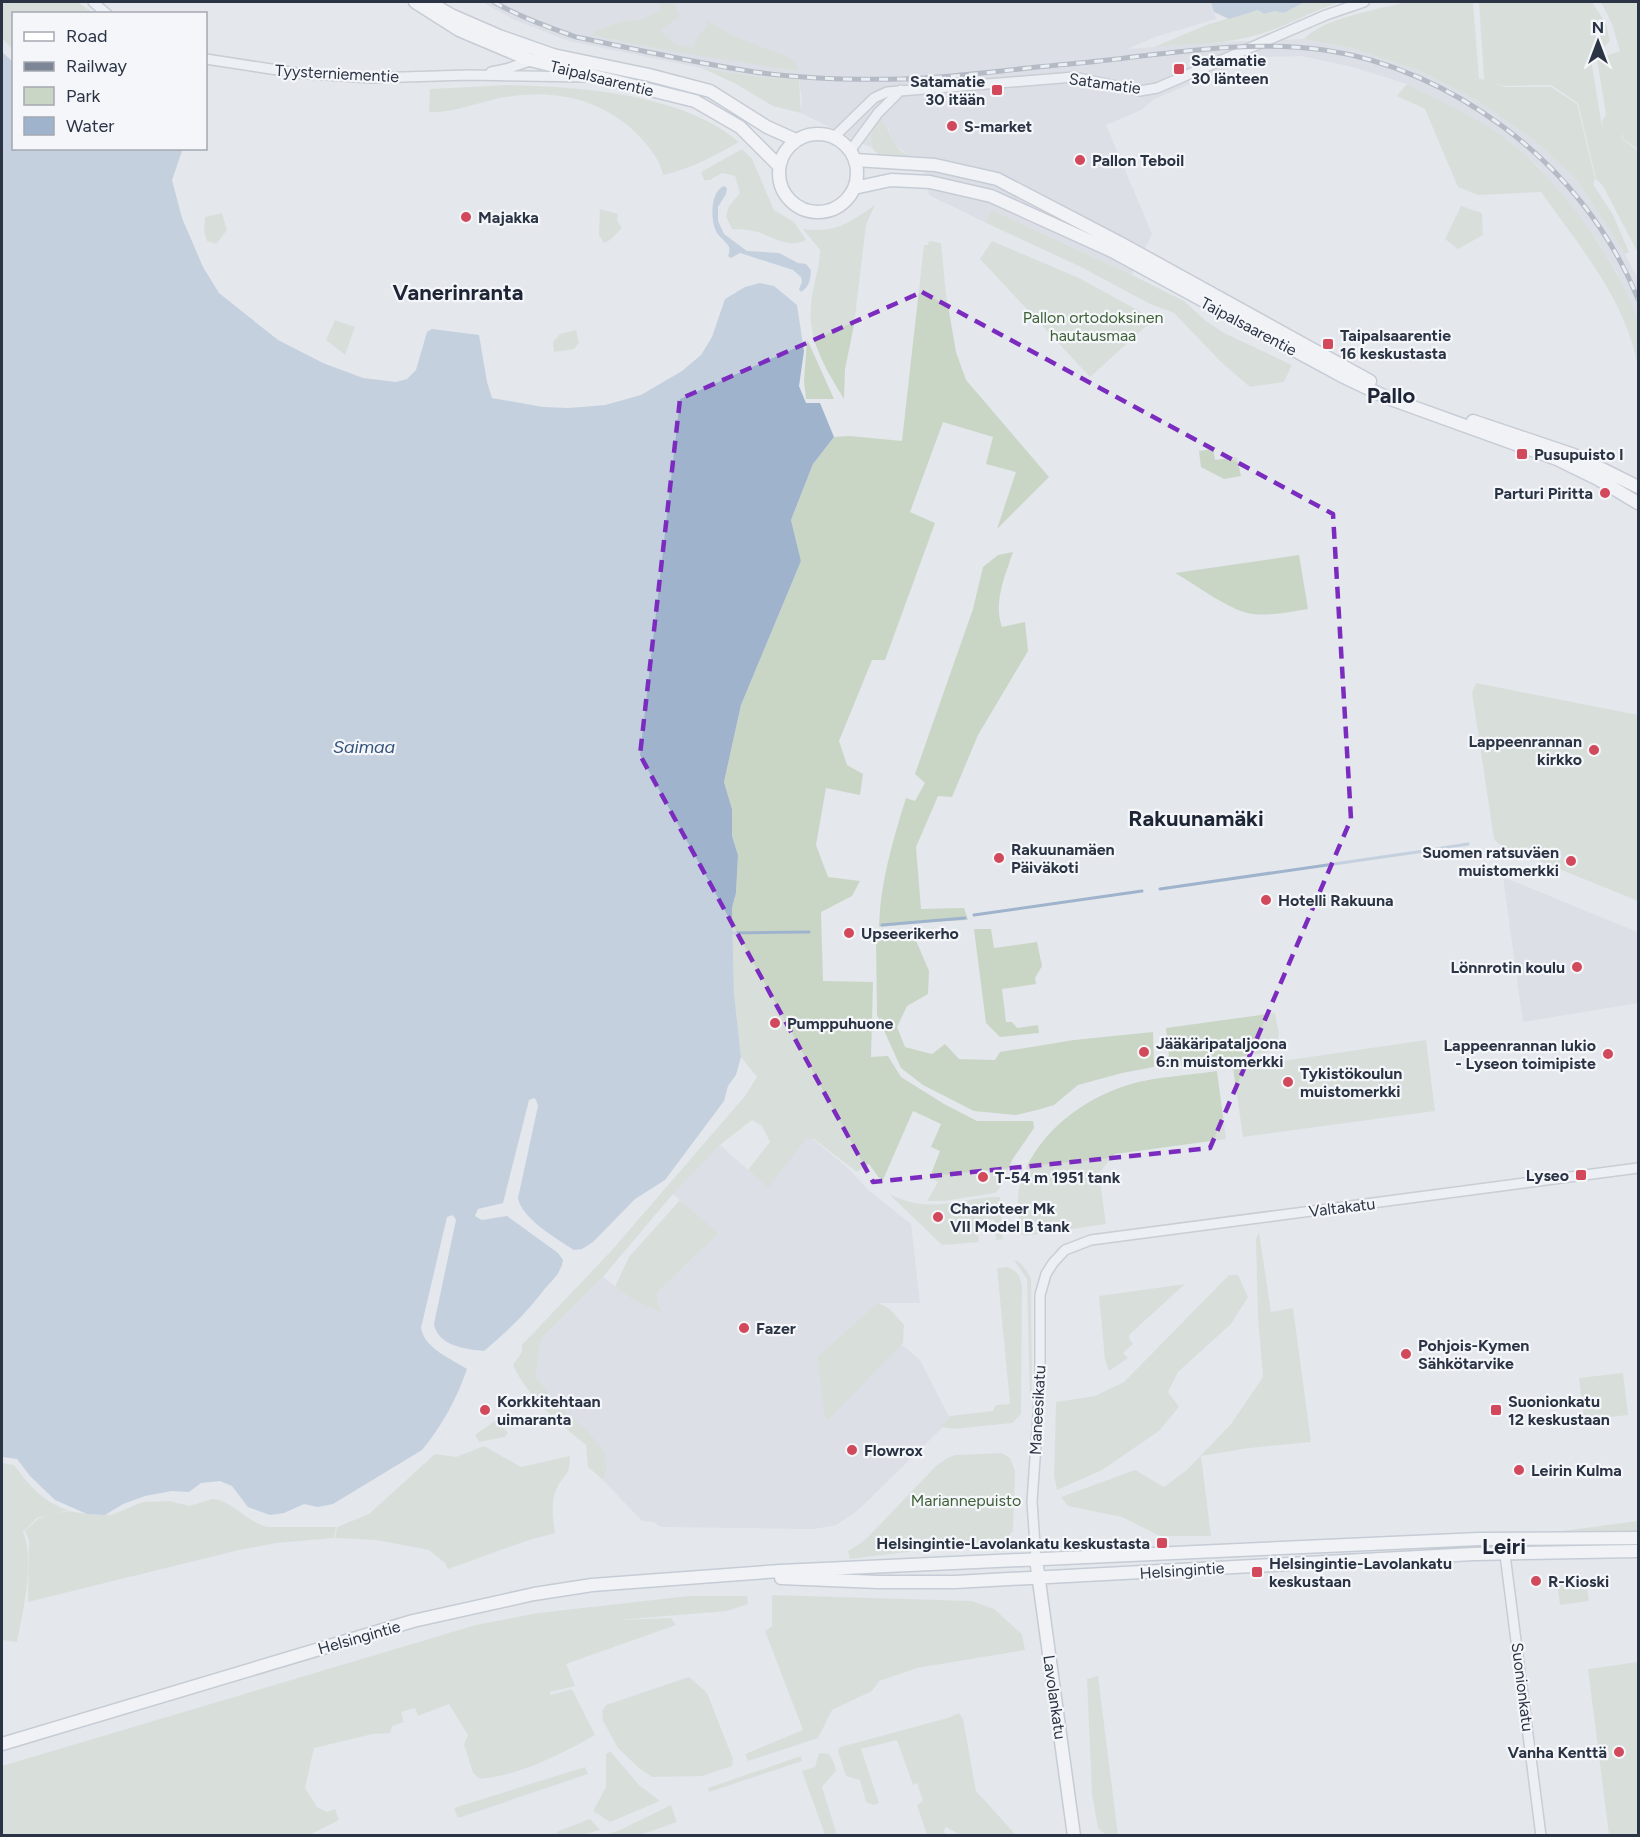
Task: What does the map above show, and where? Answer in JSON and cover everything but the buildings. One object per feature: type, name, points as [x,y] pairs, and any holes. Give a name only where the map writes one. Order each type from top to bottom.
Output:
[{"type":"main road","name":"Taipalsaarentie","points":[[415,2],[459,30],[530,60],[695,101],[740,128],[779,166]]},
{"type":"main road","name":"Taipalsaarentie","points":[[428,2],[490,32],[553,56],[649,75],[710,91],[767,128],[796,140]]},
{"type":"main road","points":[[819,134],[833,138],[841,141],[853,156],[857,170],[854,188],[848,199],[838,207],[826,212],[813,212],[801,208],[790,201],[783,191],[779,178],[779,166],[783,156],[796,140],[819,134]]},
{"type":"main road","name":"Taipalsaarentie","points":[[853,156],[935,165],[997,179],[1120,243],[1345,368],[1391,391],[1455,416],[1561,449],[1638,487]]},
{"type":"main road","name":"Taipalsaarentie","points":[[854,188],[891,180],[930,182],[990,196],[1112,251],[1342,376],[1388,398],[1557,459],[1598,479],[1638,503]]},
{"type":"main road","name":"Helsingintie","points":[[2,1744],[333,1644],[477,1605],[592,1585],[725,1575],[1503,1539],[1638,1538]]},
{"type":"main road","name":"Helsingintie","points":[[725,1575],[915,1582],[1038,1579],[1254,1565],[1505,1554],[1638,1551]]},
{"type":"main road","name":"Lavolankatu","points":[[1036,1560],[1074,1836]]},
{"type":"street","points":[[93,2],[105,12]]},
{"type":"street","name":"Satamatie","points":[[833,138],[874,98],[887,92],[1074,77],[1140,91],[1157,88],[1326,15],[1364,2]]},
{"type":"street","name":"Tyysterniementie","points":[[469,75],[506,69],[530,60],[553,56]]},
{"type":"street","name":"Tyysterniementie","points":[[207,59],[297,73],[343,77],[469,75],[609,78]]},
{"type":"street","points":[[853,156],[878,113],[901,90]]},
{"type":"street","name":"Valtakatu","points":[[1053,1263],[1065,1250],[1091,1240],[1638,1168]]},
{"type":"street","name":"Maneesikatu","points":[[1036,1560],[1032,1502],[1040,1386],[1040,1295],[1046,1274],[1053,1263]]},
{"type":"street","name":"Suonionkatu","points":[[1503,1539],[1541,1836]]},
{"type":"highlighted area","points":[[922,292],[1333,514],[1351,819],[1210,1148],[873,1182],[640,755],[680,399]]},
{"type":"shaded area","points":[[482,2],[1211,2],[1216,19],[1155,37],[1127,49],[1304,39],[1355,49],[1420,71],[1478,101],[1535,141],[1577,180],[1625,254],[1638,279],[1638,324],[1617,272],[1595,237],[1538,166],[1509,141],[1454,108],[1407,84],[1349,66],[1301,56],[1255,57],[1154,99],[1141,110],[1106,125],[1152,234],[1132,275],[992,210],[984,222],[929,195],[920,158],[910,156],[894,145],[888,127],[870,139],[872,148],[801,113],[799,79],[752,76],[702,68],[569,41],[515,20]]},
{"type":"shaded area","name":"Lönnrotin koulu","points":[[1503,877],[1637,932],[1638,1003],[1523,1022]]},
{"type":"shaded area","points":[[806,1139],[813,1139],[849,1169],[868,1190],[911,1224],[920,1303],[878,1303],[901,1344],[920,1360],[949,1417],[940,1430],[856,1512],[836,1525],[814,1529],[661,1527],[654,1522],[642,1521],[603,1480],[607,1471],[587,1431],[552,1398],[536,1376],[541,1339],[603,1277],[632,1299],[665,1313],[657,1302],[657,1293],[719,1233],[673,1194],[680,1184],[720,1145],[766,1186]]},
{"type":"green space","points":[[2,2],[78,2],[92,12],[12,12],[12,49],[2,38]]},
{"type":"green space","points":[[659,2],[674,2],[680,16],[660,30],[675,44],[693,48],[698,35],[707,27],[706,20],[731,35],[791,58],[796,62],[797,71],[671,51],[592,35],[594,31],[624,21],[641,20],[660,11]]},
{"type":"green space","points":[[1305,2],[1341,2],[1247,38],[1154,47],[1209,24],[1258,10],[1264,14],[1275,11],[1284,13]]},
{"type":"green space","points":[[1407,2],[1473,2],[1479,78],[1484,80],[1479,2],[1592,2],[1606,24],[1610,41],[1591,59],[1603,133],[1602,121],[1606,115],[1597,59],[1620,51],[1612,24],[1601,2],[1638,2],[1638,149],[1623,139],[1623,131],[1622,139],[1638,151],[1638,253],[1603,186],[1596,179],[1578,103],[1551,85],[1505,86],[1492,83],[1505,87],[1551,87],[1577,104],[1595,179],[1593,184],[1613,215],[1629,252],[1625,254],[1577,180],[1535,141],[1478,101],[1420,71],[1355,49],[1304,39],[1324,25],[1367,11]]},
{"type":"green space","points":[[702,68],[752,76],[799,79],[801,113],[773,106],[736,84]]},
{"type":"green space","points":[[1407,84],[1499,134],[1529,158],[1567,200],[1602,249],[1629,299],[1638,322],[1638,367],[1623,319],[1600,275],[1541,192],[1478,195],[1458,187],[1425,109],[1397,96]]},
{"type":"green space","points":[[507,85],[597,91],[659,103],[689,113],[739,142],[693,165],[663,175],[655,156],[647,145],[619,118],[603,109],[571,98],[536,94],[518,95],[457,109],[429,112],[430,89]]},
{"type":"green space","points":[[880,119],[898,148],[921,160],[890,159],[875,151],[871,135]]},
{"type":"green space","points":[[742,149],[752,159],[774,210],[794,222],[806,240],[789,243],[757,232],[732,229],[726,216],[729,206],[740,193],[735,176],[722,173],[710,180],[704,180],[701,172]]},
{"type":"green space","points":[[875,205],[866,225],[854,325],[845,369],[844,399],[820,355],[812,331],[812,298],[820,250],[803,229],[825,229],[842,225]]},
{"type":"green space","points":[[1461,206],[1482,213],[1483,235],[1458,249],[1445,239]]},
{"type":"green space","points":[[600,209],[618,214],[617,221],[622,228],[604,243],[599,235]]},
{"type":"green space","points":[[992,210],[1184,301],[1206,321],[1224,333],[1292,365],[1284,382],[1250,387],[1222,363],[1174,313],[1150,304],[1081,267],[984,222]]},
{"type":"green space","points":[[222,213],[227,230],[216,244],[207,241],[204,231],[205,217]]},
{"type":"green space","points":[[929,241],[941,243],[946,294],[956,352],[966,380],[1049,477],[997,529],[1016,472],[986,464],[993,437],[943,422],[910,512],[935,523],[885,660],[872,660],[839,741],[847,765],[863,774],[860,795],[826,788],[816,845],[828,877],[860,881],[852,896],[821,912],[823,981],[873,982],[871,1057],[888,1056],[901,1077],[944,1104],[977,1121],[1033,1121],[1034,1128],[1012,1160],[1002,1185],[995,1193],[944,1201],[927,1201],[938,1182],[930,1177],[940,1151],[931,1147],[941,1124],[913,1111],[882,1182],[869,1164],[857,1172],[814,1139],[806,1139],[768,1188],[748,1170],[770,1142],[762,1126],[752,1120],[720,1145],[673,1194],[602,1278],[541,1339],[536,1376],[552,1398],[587,1431],[604,1451],[607,1471],[603,1480],[588,1467],[586,1445],[555,1419],[536,1399],[513,1365],[522,1352],[522,1345],[612,1250],[745,1096],[757,1077],[741,1057],[734,993],[732,908],[736,893],[738,855],[732,836],[732,809],[724,782],[741,705],[801,561],[791,520],[813,464],[834,437],[850,436],[902,441],[924,245],[928,245]]},
{"type":"green space","name":"Pallon ortodoksinen hautausmaa","points":[[992,241],[1079,278],[1154,319],[1090,377],[980,259]]},
{"type":"green space","points":[[335,320],[355,327],[345,355],[326,340]]},
{"type":"green space","points":[[576,330],[579,343],[574,349],[554,352],[553,342],[560,334]]},
{"type":"green space","points":[[807,339],[834,399],[806,399],[804,381]]},
{"type":"green space","points":[[1213,449],[1215,460],[1237,457],[1241,476],[1224,479],[1201,467],[1199,451]]},
{"type":"green space","points":[[1013,552],[999,599],[1000,618],[1002,627],[1025,622],[1028,651],[978,735],[952,797],[938,796],[916,847],[921,909],[964,908],[968,920],[879,927],[885,878],[896,830],[906,798],[915,801],[925,783],[915,774],[973,609],[983,567],[998,555]]},
{"type":"green space","points":[[1299,555],[1308,609],[1274,614],[1253,614],[1234,608],[1175,573]]},
{"type":"green space","points":[[1476,683],[1638,715],[1638,901],[1500,845],[1494,839],[1472,693]]},
{"type":"green space","points":[[974,929],[991,929],[994,948],[1037,942],[1042,966],[1035,978],[1036,984],[1002,989],[1006,1022],[1012,1022],[1017,1028],[1038,1025],[1039,1033],[1000,1037],[986,1023]]},
{"type":"green space","points":[[914,936],[929,971],[928,994],[907,1006],[897,1027],[905,1047],[932,1054],[945,1044],[959,1059],[995,1060],[1000,1052],[1074,1040],[1153,1032],[1154,1067],[1078,1085],[1054,1105],[1016,1115],[974,1111],[923,1085],[901,1068],[877,1015],[876,937]]},
{"type":"green space","points":[[1275,1013],[1279,1033],[1276,1051],[1170,1068],[1166,1028]]},
{"type":"green space","points":[[1426,1040],[1435,1111],[1243,1137],[1233,1068]]},
{"type":"green space","points":[[1217,1071],[1226,1139],[1115,1154],[1099,1173],[1106,1224],[1025,1236],[1021,1234],[1018,1200],[1025,1170],[1047,1137],[1061,1122],[1095,1099],[1131,1084]]},
{"type":"green space","points":[[889,1194],[919,1204],[932,1205],[1000,1197],[1003,1239],[996,1240],[994,1219],[977,1220],[979,1242],[942,1245]]},
{"type":"green space","points":[[680,1200],[719,1233],[657,1293],[657,1302],[665,1314],[632,1299],[615,1287],[629,1257]]},
{"type":"green space","points":[[1259,1232],[1271,1312],[1293,1308],[1311,1442],[1249,1448],[1201,1456],[1211,1536],[1160,1536],[1122,1517],[1068,1506],[1061,1497],[1135,1470],[1164,1487],[1188,1469],[1231,1424],[1263,1377],[1258,1318],[1256,1239]]},
{"type":"green space","points":[[1014,1260],[1022,1265],[1031,1279],[1032,1398],[1030,1401],[1027,1279]]},
{"type":"green space","points":[[1007,1267],[1018,1274],[1022,1286],[1021,1414],[1012,1423],[954,1429],[941,1427],[950,1416],[993,1411],[996,1405],[1010,1404],[997,1268]]},
{"type":"green space","points":[[1229,1275],[1238,1275],[1248,1297],[1231,1324],[1178,1372],[1168,1392],[1179,1407],[1159,1431],[1102,1470],[1057,1490],[1054,1476],[1056,1402],[1095,1396],[1124,1382]]},
{"type":"green space","points":[[1185,1284],[1130,1334],[1129,1338],[1133,1344],[1123,1353],[1128,1358],[1109,1371],[1105,1360],[1099,1296]]},
{"type":"green space","points":[[878,1303],[890,1309],[904,1325],[903,1343],[829,1419],[825,1419],[817,1357]]},
{"type":"green space","points":[[1623,1373],[1628,1415],[1584,1420],[1579,1378]]},
{"type":"green space","points":[[496,1420],[508,1433],[505,1437],[479,1442],[475,1435]]},
{"type":"green space","points":[[484,1446],[521,1467],[570,1456],[568,1471],[555,1491],[553,1510],[555,1533],[448,1569],[445,1563],[429,1550],[376,1540],[335,1538],[337,1527],[369,1514],[435,1454],[456,1457]]},
{"type":"green space","name":"Mariannepuisto","points":[[1002,1453],[1010,1458],[1015,1471],[1013,1531],[1005,1540],[850,1559],[848,1551],[869,1536],[936,1466],[947,1458],[955,1455]]},
{"type":"green space","points":[[2,1463],[14,1465],[37,1492],[59,1507],[68,1510],[37,1518],[23,1532],[28,1556],[28,1571],[17,1642],[2,1640]]},
{"type":"green space","points":[[212,1499],[227,1503],[253,1521],[268,1527],[336,1527],[334,1538],[276,1543],[239,1550],[28,1602],[29,1540],[25,1531],[38,1519],[68,1511],[111,1515],[143,1502],[170,1501],[189,1506]]},
{"type":"green space","points":[[1638,1521],[1638,1533],[1546,1533]]},
{"type":"green space","points":[[1586,1578],[1589,1601],[1560,1605],[1557,1581]]},
{"type":"green space","points":[[772,1595],[972,1601],[994,1609],[1022,1634],[1025,1650],[917,1668],[879,1681],[872,1691],[832,1710],[818,1738],[748,1761],[745,1754],[803,1730],[765,1631],[772,1626]]},
{"type":"green space","points":[[689,1596],[747,1596],[748,1604],[727,1611],[618,1620],[671,1618],[676,1625],[566,1664],[575,1686],[550,1692],[550,1695],[572,1689],[595,1735],[554,1757],[525,1769],[480,1779],[473,1773],[464,1744],[468,1735],[449,1704],[418,1716],[415,1708],[401,1712],[404,1722],[392,1726],[390,1733],[373,1734],[314,1748],[305,1788],[317,1807],[327,1812],[335,1809],[339,1820],[309,1835],[2,1835],[2,1766],[476,1625],[538,1613]]},
{"type":"green space","name":"Vanha Kenttä","points":[[1638,1662],[1638,1835],[1609,1835],[1588,1669]]},
{"type":"green space","points":[[1098,1676],[1118,1835],[1106,1835],[1098,1828],[1092,1794],[1087,1679]]},
{"type":"green space","points":[[689,1677],[707,1693],[733,1759],[732,1766],[702,1776],[652,1777],[618,1748],[603,1721],[602,1711],[606,1705]]},
{"type":"green space","points":[[959,1713],[963,1719],[976,1791],[1016,1835],[960,1835],[946,1827],[943,1832],[948,1835],[927,1835],[917,1805],[923,1801],[917,1783],[913,1785],[897,1740],[861,1749],[879,1803],[874,1805],[866,1802],[860,1780],[846,1776],[838,1751],[840,1747]]},
{"type":"green space","points":[[610,1751],[639,1785],[660,1801],[610,1822],[593,1811],[606,1787],[606,1754]]},
{"type":"green space","points":[[819,1753],[829,1754],[836,1771],[822,1787],[837,1835],[825,1835],[802,1771],[815,1767]]},
{"type":"green space","points":[[801,1756],[802,1761],[709,1792],[708,1788]]},
{"type":"green space","points":[[585,1767],[588,1774],[458,1818],[454,1808]]},
{"type":"green space","points":[[671,1805],[677,1822],[640,1835],[605,1835],[620,1830]]},
{"type":"green space","points":[[590,1819],[600,1830],[583,1835],[558,1835],[556,1832]]},
{"type":"water","points":[[1211,2],[1305,2],[1284,13],[1275,11],[1264,14],[1258,10],[1229,19],[1214,12]]},
{"type":"water","name":"Saimaa","points":[[2,52],[12,61],[12,150],[181,150],[172,180],[182,218],[203,267],[219,293],[278,340],[323,363],[363,378],[396,382],[407,379],[416,370],[427,332],[432,329],[479,335],[492,398],[543,407],[569,408],[605,405],[641,395],[682,371],[701,355],[712,337],[725,299],[745,287],[760,283],[774,286],[797,305],[804,351],[799,386],[806,403],[820,403],[834,437],[813,464],[791,520],[801,561],[741,705],[724,782],[732,809],[732,836],[738,855],[736,893],[732,908],[734,993],[741,1057],[736,1075],[728,1086],[724,1101],[665,1180],[635,1199],[593,1242],[582,1249],[574,1250],[533,1220],[521,1206],[518,1198],[538,1106],[534,1098],[529,1100],[503,1203],[478,1209],[475,1216],[482,1220],[507,1216],[558,1253],[563,1260],[560,1269],[522,1316],[484,1351],[453,1345],[441,1337],[434,1324],[456,1220],[453,1215],[447,1217],[421,1328],[427,1342],[446,1357],[467,1369],[463,1380],[454,1401],[422,1450],[333,1504],[318,1507],[304,1504],[284,1513],[270,1515],[248,1507],[232,1486],[220,1481],[201,1483],[189,1492],[172,1491],[145,1496],[123,1504],[105,1515],[87,1514],[55,1500],[30,1476],[17,1459],[2,1457]]},
{"type":"water","points":[[724,186],[727,188],[726,194],[718,207],[718,221],[724,234],[747,251],[779,253],[798,263],[806,264],[811,270],[810,280],[801,292],[799,289],[802,282],[801,277],[793,270],[740,253],[731,258],[728,256],[729,247],[717,233],[712,214],[716,194]]},
{"type":"waterway","points":[[1436,849],[1468,844]]},
{"type":"waterway","points":[[1160,889],[1424,851]]},
{"type":"waterway","points":[[974,915],[1142,891]]},
{"type":"waterway","points":[[882,925],[965,918]]},
{"type":"waterway","points":[[733,933],[809,932]]},
{"type":"railway","points":[[494,2],[524,17],[576,37],[733,68],[810,78],[936,77],[1250,46],[1299,47],[1372,60],[1418,77],[1462,99],[1524,143],[1545,162],[1582,203],[1613,249],[1638,299]]},
{"type":"place","name":"Satamatie 30 länteen","points":[[1179,69]]},
{"type":"place","name":"Satamatie 30 itään","points":[[997,90]]},
{"type":"place","name":"S-market","points":[[952,126]]},
{"type":"place","name":"Pallon Teboil","points":[[1080,160]]},
{"type":"place","name":"Majakka","points":[[466,217]]},
{"type":"place","name":"Taipalsaarentie 16 keskustasta","points":[[1328,344]]},
{"type":"place","name":"Pusupuisto I","points":[[1522,454]]},
{"type":"place","name":"Parturi Piritta","points":[[1605,493]]},
{"type":"place","name":"Lappeenrannan kirkko","points":[[1594,750]]},
{"type":"place","name":"Rakuunamäen Päiväkoti","points":[[999,858]]},
{"type":"place","name":"Suomen ratsuväen muistomerkki","points":[[1571,861]]},
{"type":"place","name":"Hotelli Rakuuna","points":[[1266,900]]},
{"type":"place","name":"Upseerikerho","points":[[849,933]]},
{"type":"place","name":"Lönnrotin koulu","points":[[1577,967]]},
{"type":"place","name":"Pumppuhuone","points":[[775,1023]]},
{"type":"place","name":"Jääkäripataljoona 6:n muistomerkki","points":[[1144,1052]]},
{"type":"place","name":"Lappeenrannan lukio - Lyseon toimipiste","points":[[1608,1054]]},
{"type":"place","name":"Tykistökoulun muistomerkki","points":[[1288,1082]]},
{"type":"place","name":"Lyseo","points":[[1581,1175]]},
{"type":"place","name":"T-54 m 1951 tank","points":[[983,1177]]},
{"type":"place","name":"Charioteer Mk VII Model B tank","points":[[938,1217]]},
{"type":"place","name":"Fazer","points":[[744,1328]]},
{"type":"place","name":"Pohjois-Kymen Sähkötarvike","points":[[1406,1354]]},
{"type":"place","name":"Korkkitehtaan uimaranta","points":[[485,1410]]},
{"type":"place","name":"Suonionkatu 12 keskustaan","points":[[1496,1410]]},
{"type":"place","name":"Flowrox","points":[[852,1450]]},
{"type":"place","name":"Leirin Kulma","points":[[1519,1470]]},
{"type":"place","name":"Helsingintie-Lavolankatu keskustasta","points":[[1162,1543]]},
{"type":"place","name":"Helsingintie-Lavolankatu keskustaan","points":[[1257,1572]]},
{"type":"place","name":"R-Kioski","points":[[1536,1581]]},
{"type":"place","name":"Vanha Kenttä","points":[[1619,1752]]},
{"type":"district","name":"Vanerinranta","points":[[458,292]]},
{"type":"district","name":"Pallo","points":[[1391,395]]},
{"type":"district","name":"Rakuunamäki","points":[[1196,818]]},
{"type":"district","name":"Leiri","points":[[1504,1546]]}]
